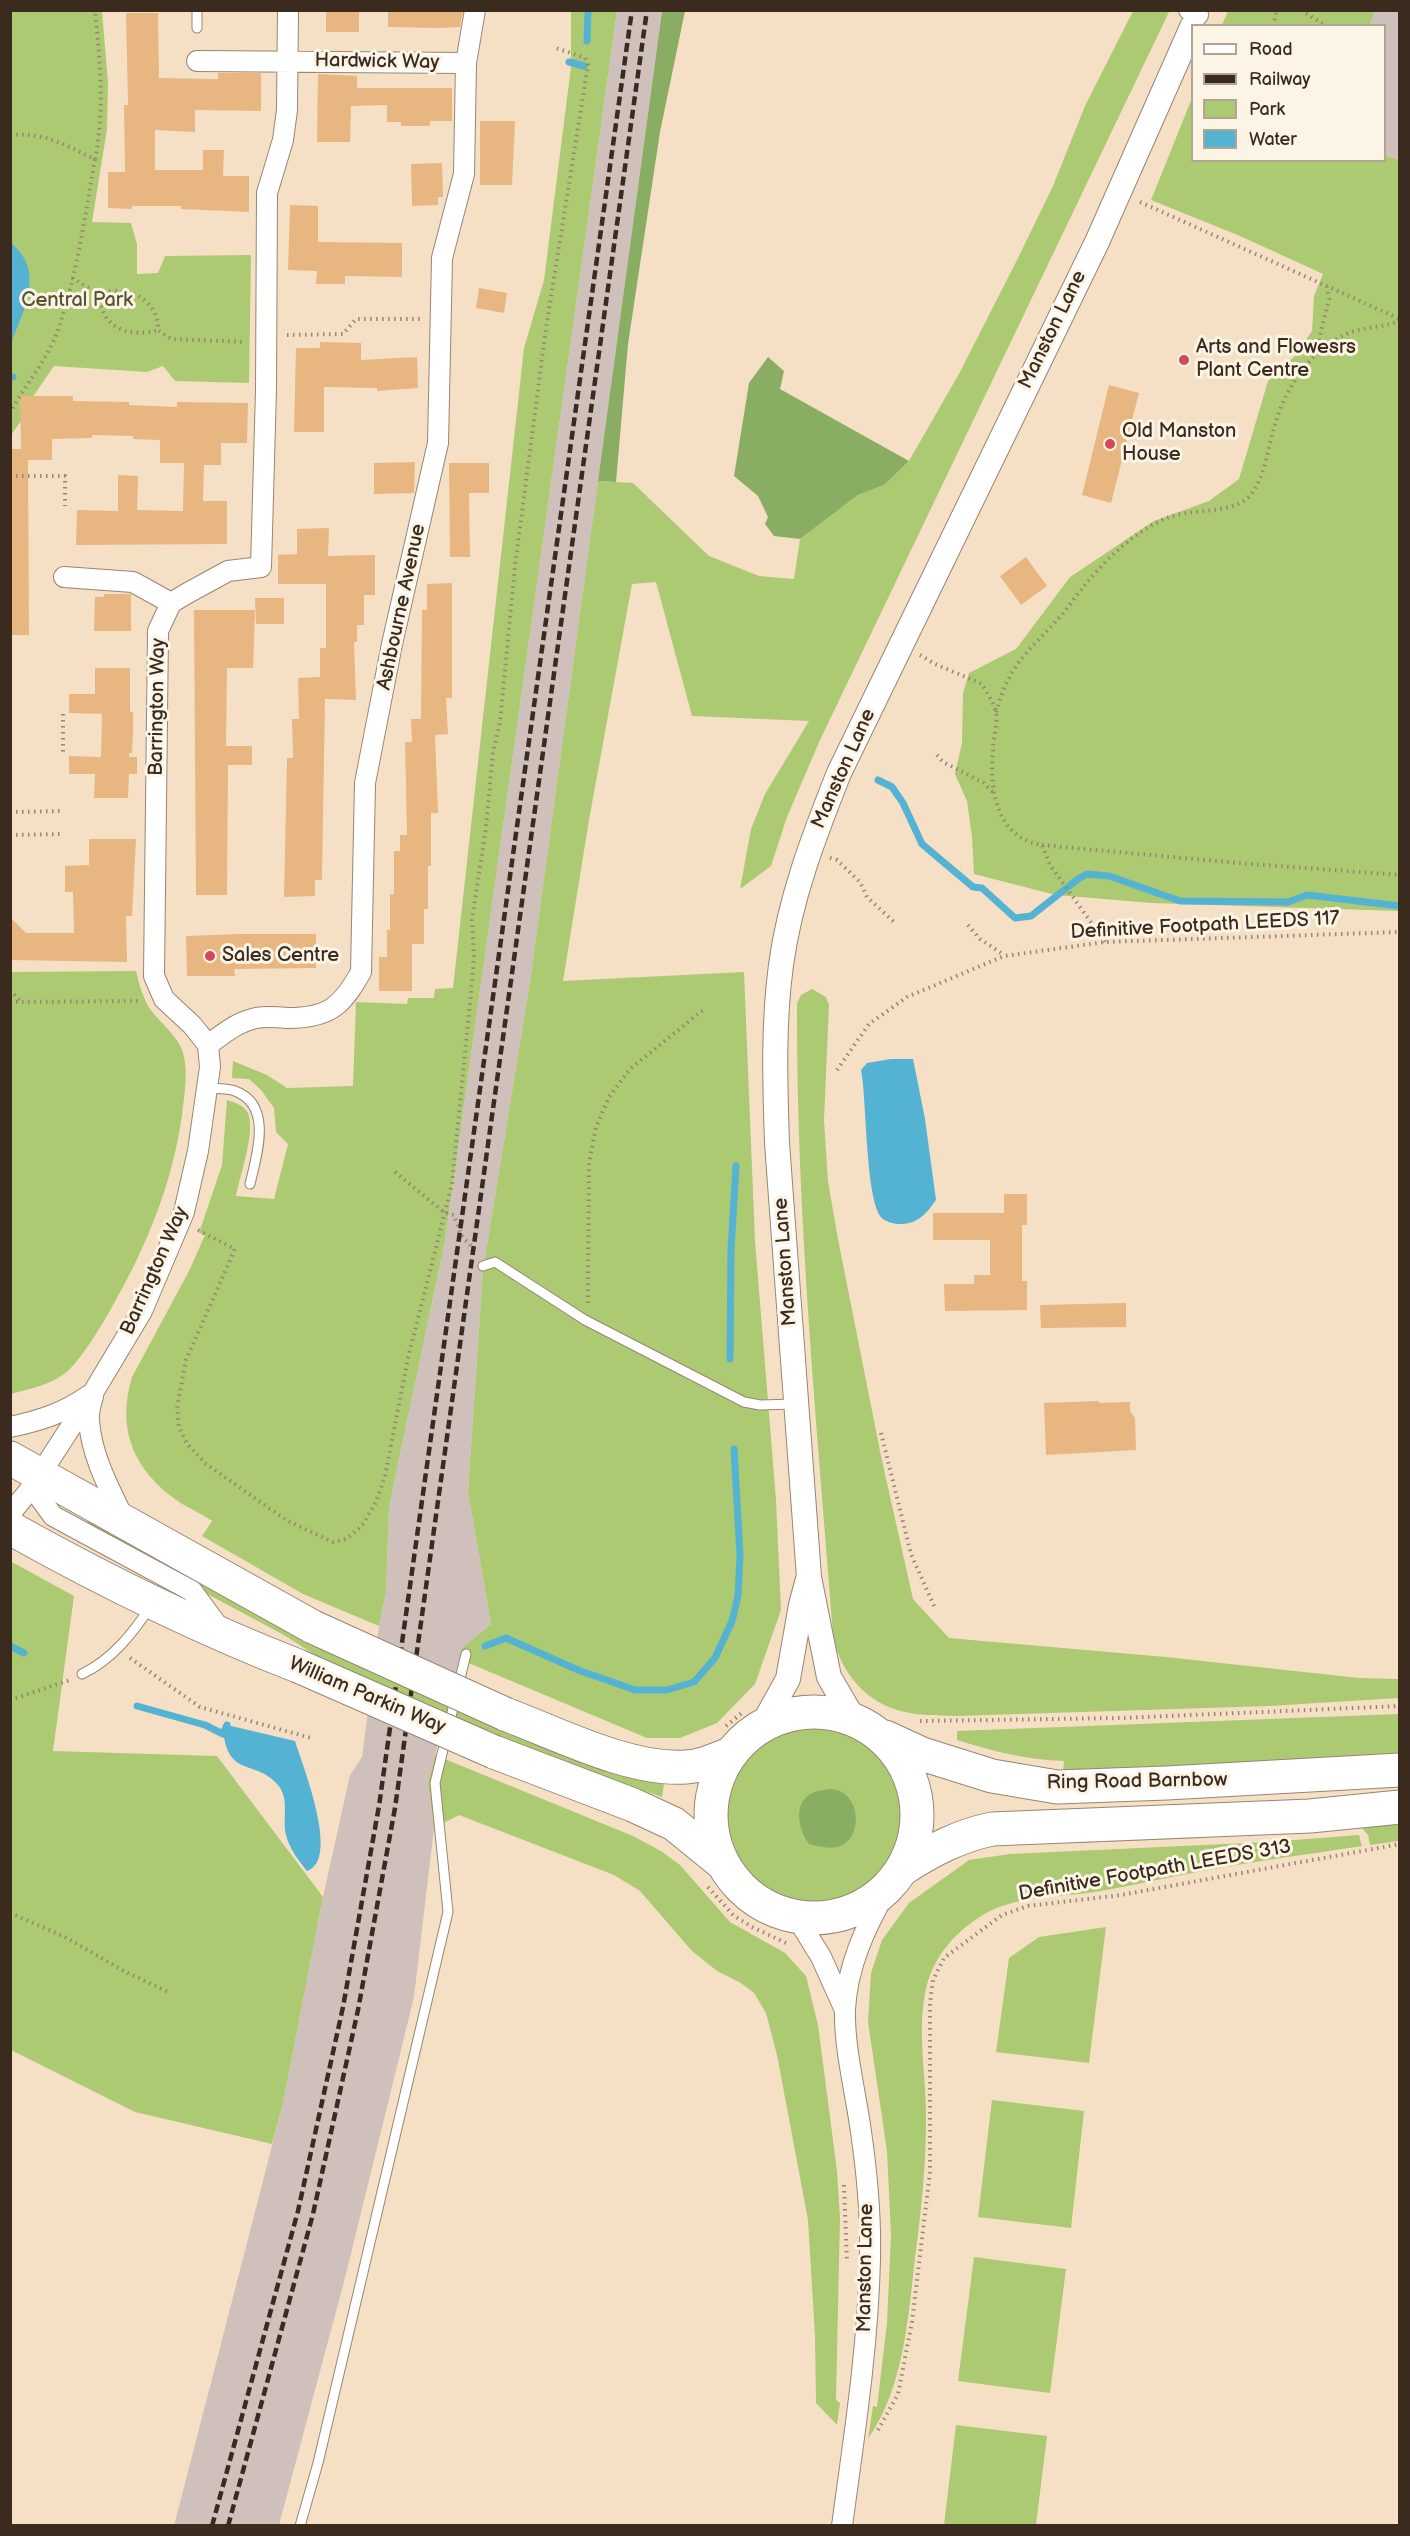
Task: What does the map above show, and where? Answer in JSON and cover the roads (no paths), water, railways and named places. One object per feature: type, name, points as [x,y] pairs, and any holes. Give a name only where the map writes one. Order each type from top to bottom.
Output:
[{"type":"highway","name":"William Parkin Way","points":[[10,1458],[36,1480],[126,1523],[313,1627],[505,1714],[615,1756],[652,1767],[703,1765],[725,1743]]},
{"type":"highway","name":"William Parkin Way","points":[[10,1528],[225,1636],[494,1752],[633,1805],[674,1824],[712,1872]]},
{"type":"highway","points":[[823,1711],[853,1718],[883,1737],[907,1768],[915,1788],[918,1815],[916,1837],[895,1879],[859,1909],[829,1918],[797,1918],[766,1908],[741,1889],[712,1872],[710,1807],[725,1743],[744,1737],[756,1715],[823,1711]]},
{"type":"highway","name":"Ring Road Barnbow","points":[[883,1737],[922,1754],[992,1776],[1057,1787],[1167,1784],[1400,1770]]},
{"type":"highway","name":"Ring Road Barnbow","points":[[895,1879],[932,1850],[956,1839],[992,1829],[1310,1816],[1400,1807]]},
{"type":"street","points":[[64,577],[133,582],[171,603],[228,571],[261,567],[267,193],[283,140],[288,60],[288,10]]},
{"type":"street","name":"Ashbourne Avenue","points":[[208,1045],[238,1024],[257,1017],[306,1018],[331,1010],[348,996],[361,972],[365,783],[392,644],[438,443],[442,258],[464,174],[466,63],[474,10]]},
{"type":"street","name":"Manston Lane","points":[[853,1718],[829,1677],[809,1577],[777,1143],[774,1071],[777,999],[790,914],[808,850],[839,773],[1120,193],[1191,27]]},
{"type":"street","name":"Hardwick Way","points":[[197,61],[466,63]]},
{"type":"street","name":"Barrington Way","points":[[36,1480],[94,1391],[142,1311],[181,1221],[198,1151],[210,1067],[208,1045],[192,1025],[164,999],[154,976],[158,631],[171,603]]},
{"type":"street","points":[[94,1391],[88,1418],[93,1447],[106,1483],[126,1523]]},
{"type":"street","name":"Barrington Way","points":[[10,1427],[40,1420],[69,1408],[94,1391]]},
{"type":"street","points":[[10,1514],[36,1480],[53,1516],[192,1592],[225,1636]]},
{"type":"street","name":"Manston Lane","points":[[756,1715],[788,1678],[801,1605],[809,1577]]},
{"type":"street","name":"Manston Lane","points":[[842,2526],[867,2327],[870,2257],[868,2198],[861,2132],[851,2074],[845,2010],[857,1948],[895,1879]]},
{"type":"street","name":"Manston Lane","points":[[797,1918],[821,1957],[845,2010]]},
{"type":"lane","points":[[197,10],[197,28]]},
{"type":"lane","points":[[207,1088],[234,1091],[250,1100],[258,1117],[260,1142],[250,1184]]},
{"type":"lane","points":[[483,1266],[495,1262],[585,1320],[744,1402],[760,1406],[796,1404]]},
{"type":"lane","points":[[82,1674],[98,1666],[131,1636],[154,1602]]},
{"type":"lane","points":[[300,2526],[318,2463],[448,1912],[435,1783],[466,1654]]},
{"type":"water","points":[[11,243],[21,254],[30,278],[22,317],[11,343]]},
{"type":"water","points":[[891,1059],[913,1059],[925,1119],[936,1200],[921,1217],[906,1224],[887,1221],[877,1210],[867,1150],[861,1070],[867,1063]]},
{"type":"water","points":[[227,1725],[295,1741],[311,1789],[320,1831],[317,1863],[307,1871],[287,1840],[282,1791],[269,1777],[244,1766],[230,1755],[223,1730]]},
{"type":"waterway","points":[[587,41],[588,10]]},
{"type":"waterway","points":[[569,62],[584,66]]},
{"type":"waterway","points":[[878,780],[892,787],[903,803],[922,844],[973,887],[982,888],[1015,918],[1031,916],[1087,874],[1109,876],[1180,901],[1288,902],[1307,895],[1400,906]]},
{"type":"waterway","points":[[730,1359],[731,1250],[736,1166]]},
{"type":"waterway","points":[[485,1646],[506,1638],[578,1670],[635,1690],[667,1690],[694,1682],[715,1658],[732,1621],[738,1596],[740,1555],[734,1449]]},
{"type":"waterway","points":[[10,1646],[24,1653]]},
{"type":"waterway","points":[[137,1706],[205,1725],[223,1734],[227,1725]]},
{"type":"railway","points":[[212,2526],[298,2211],[343,2007],[379,1806],[632,10]]},
{"type":"railway","points":[[228,2526],[313,2214],[358,2010],[395,1808],[647,10]]},
{"type":"place","name":"Arts and Flowesrs Plant Centre","points":[[1184,360]]},
{"type":"place","name":"Old Manston House","points":[[1110,444]]},
{"type":"place","name":"Sales Centre","points":[[210,956]]},
{"type":"park label","name":"Central Park","points":[[77,301]]}]
